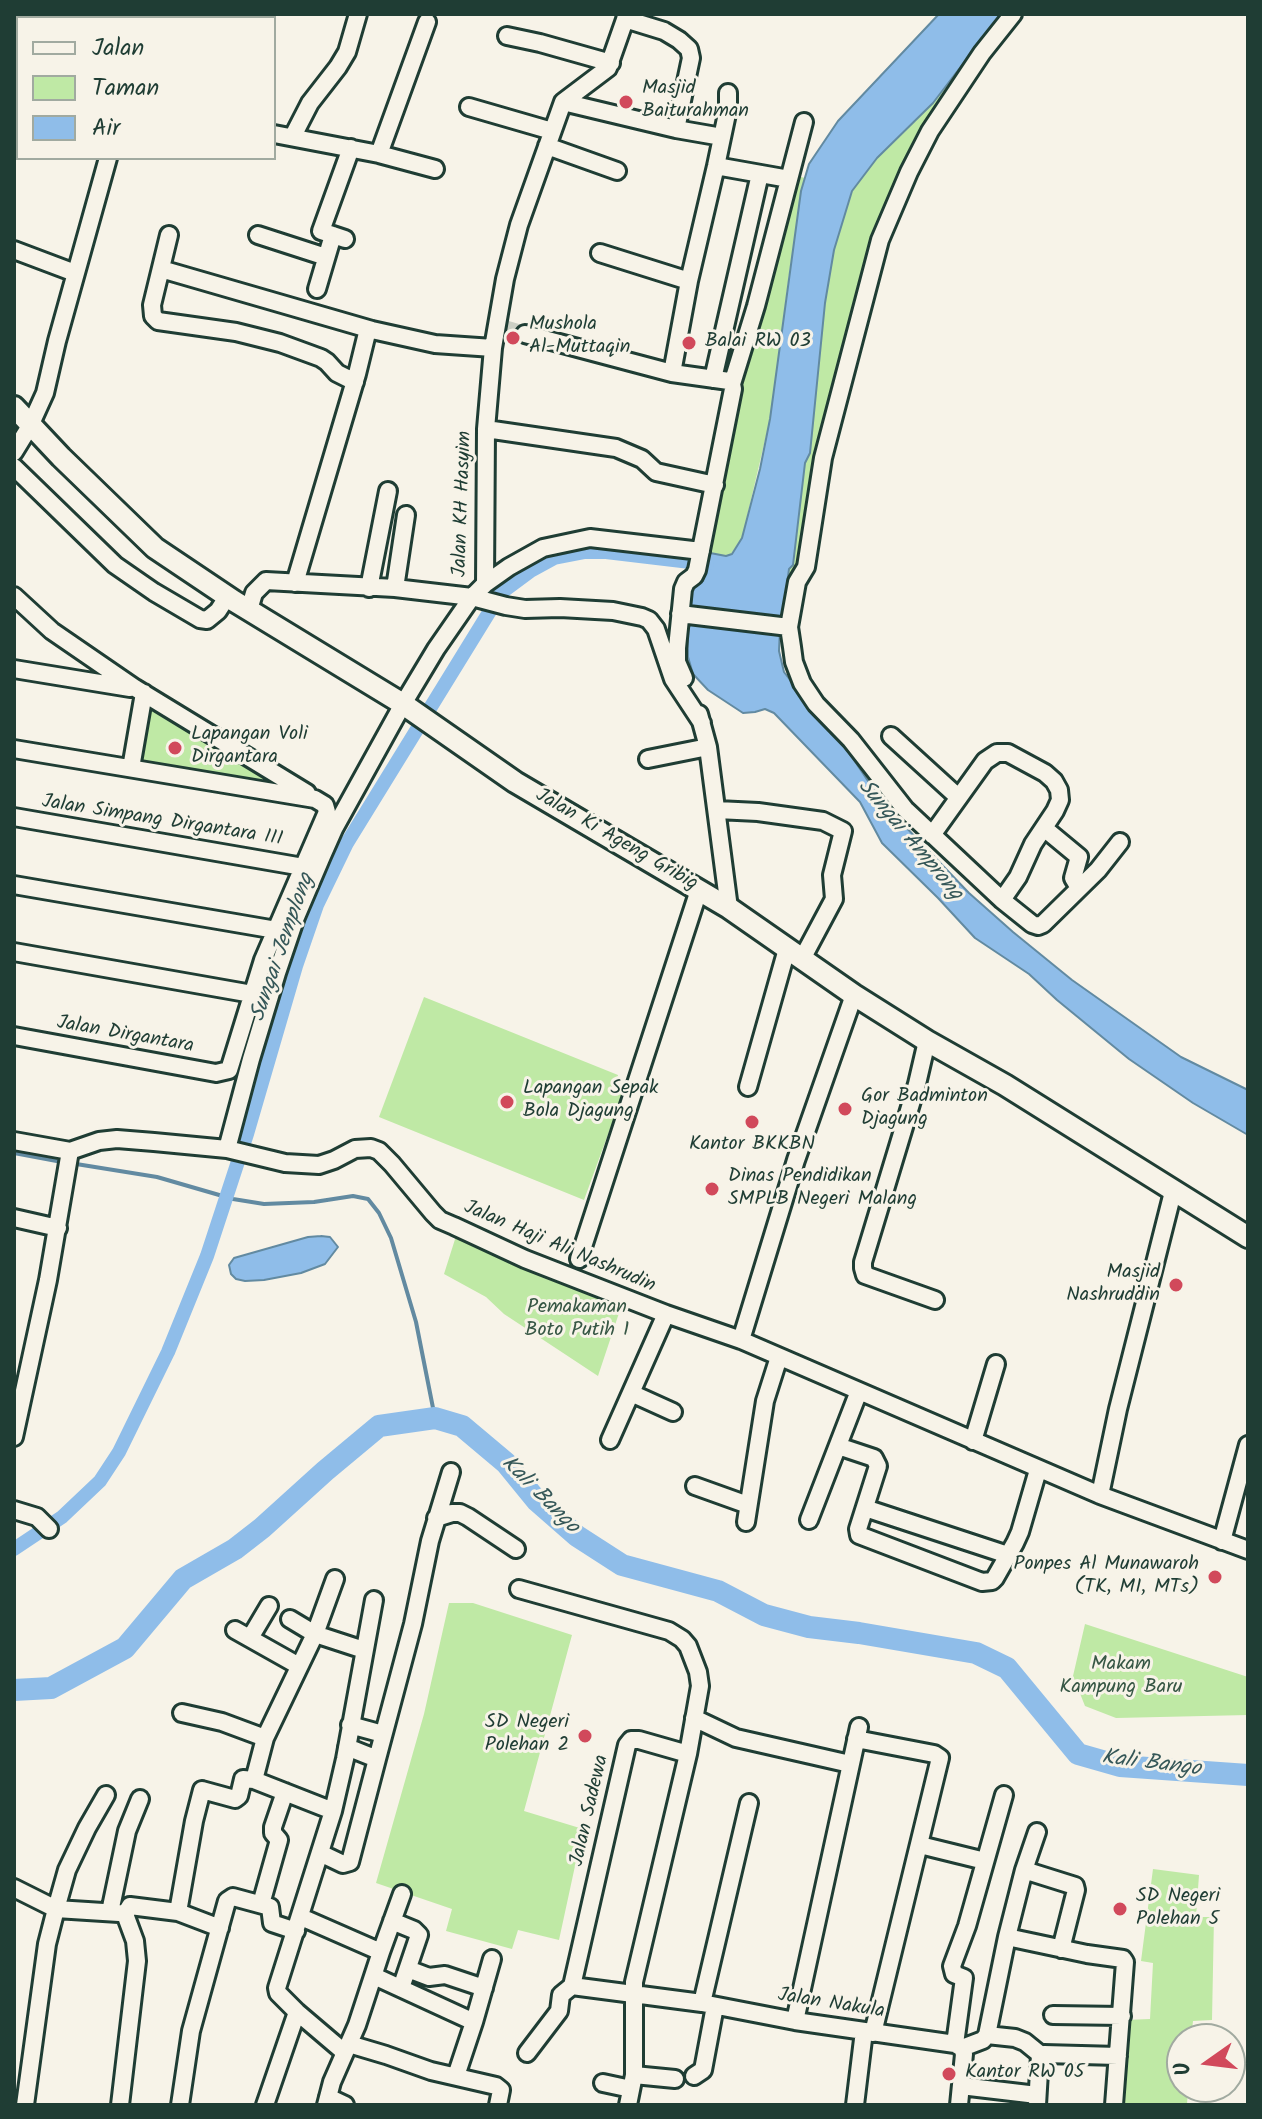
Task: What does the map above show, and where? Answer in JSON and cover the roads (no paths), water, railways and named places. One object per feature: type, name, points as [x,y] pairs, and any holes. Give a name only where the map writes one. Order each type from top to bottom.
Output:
[{"type":"main road","name":"Jalan Ki Ageng Gribig","points":[[14,407],[155,548],[227,597],[405,705],[515,782],[729,908],[854,995],[927,1041],[1005,1085],[1248,1237]]},
{"type":"street","points":[[1013,14],[982,53],[930,131],[880,240],[823,458],[806,567],[797,582],[786,626],[802,683],[816,704],[851,740],[905,809],[1032,924],[1043,924],[1098,870],[1120,842]]},
{"type":"street","points":[[293,136],[310,103],[347,52],[353,15]]},
{"type":"street","points":[[563,102],[597,78],[611,63],[626,16],[664,31],[689,49],[691,58],[676,129]]},
{"type":"street","points":[[379,154],[427,22]]},
{"type":"street","points":[[507,36],[611,63]]},
{"type":"street","points":[[672,373],[689,281],[728,109],[728,93]]},
{"type":"street","points":[[563,102],[722,137]]},
{"type":"street","name":"Jalan KH Hasyim","points":[[249,610],[254,593],[266,581],[478,593],[493,348],[501,327],[505,279],[519,225],[563,102]]},
{"type":"street","points":[[469,107],[550,139],[617,171]]},
{"type":"street","points":[[729,908],[708,747],[695,699],[677,662],[677,648],[687,615],[686,582],[694,576],[699,558],[732,384],[753,318],[804,122]]},
{"type":"street","points":[[276,134],[379,154],[435,169]]},
{"type":"street","points":[[317,289],[326,257],[327,233],[351,148]]},
{"type":"street","points":[[14,452],[45,393],[107,160]]},
{"type":"street","points":[[716,166],[789,179]]},
{"type":"street","points":[[713,379],[760,174]]},
{"type":"street","points":[[169,235],[152,305],[153,316],[158,321],[236,332],[280,343],[321,358],[337,373],[355,382]]},
{"type":"street","points":[[258,235],[326,257]]},
{"type":"street","points":[[14,250],[75,273]]},
{"type":"street","points":[[600,253],[689,281]]},
{"type":"street","points":[[161,269],[368,329],[435,344],[493,348]]},
{"type":"street","points":[[295,583],[368,329]]},
{"type":"street","points":[[525,334],[672,373],[729,381],[732,384]]},
{"type":"street","points":[[486,429],[616,448],[642,459],[656,472],[715,485]]},
{"type":"street","points":[[14,467],[115,565],[154,592],[207,620],[227,597]]},
{"type":"street","points":[[369,588],[388,491]]},
{"type":"street","points":[[395,588],[406,515]]},
{"type":"street","points":[[230,1150],[251,1059],[296,917],[334,829],[436,649],[478,593],[509,567],[543,548],[590,538],[699,558]]},
{"type":"street","points":[[478,593],[506,606],[613,611],[649,620],[656,629],[673,679],[702,723]]},
{"type":"street","points":[[14,596],[52,631],[140,691],[325,805],[327,812],[263,960],[252,994],[14,952]]},
{"type":"street","points":[[687,615],[786,626]]},
{"type":"street","points":[[14,669],[140,691]]},
{"type":"street","points":[[131,768],[140,691]]},
{"type":"street","points":[[891,736],[958,797]]},
{"type":"street","points":[[648,759],[708,747]]},
{"type":"street","points":[[14,749],[315,799]]},
{"type":"street","points":[[932,835],[985,761],[997,753],[1008,753],[1054,781],[1060,800],[1002,900]]},
{"type":"street","points":[[717,810],[823,821],[843,831],[832,875],[834,899],[794,954],[748,1087]]},
{"type":"street","name":"Jalan Simpang Dirgantara III","points":[[14,817],[303,867]]},
{"type":"street","points":[[1044,828],[1079,857],[1073,878],[1079,888]]},
{"type":"street","points":[[14,885],[276,930]]},
{"type":"street","points":[[579,1259],[699,890]]},
{"type":"street","name":"Jalan Dirgantara","points":[[14,1036],[216,1073],[229,1070],[252,994]]},
{"type":"street","points":[[741,1340],[796,1160],[854,995]]},
{"type":"street","points":[[927,1041],[863,1268],[865,1275],[935,1300]]},
{"type":"street","name":"Jalan Haji Ali Nashrudin","points":[[70,1154],[99,1141],[117,1139],[230,1150],[285,1163],[319,1165],[355,1149],[371,1148],[379,1151],[392,1164],[440,1220],[525,1259],[741,1340],[1038,1470],[1248,1550]]},
{"type":"street","points":[[14,1141],[70,1154],[58,1228],[16,1411],[14,1437]]},
{"type":"street","points":[[1100,1495],[1118,1409],[1173,1192]]},
{"type":"street","points":[[14,1218],[58,1228]]},
{"type":"street","points":[[610,1440],[666,1314]]},
{"type":"street","points":[[746,1522],[765,1401],[779,1357]]},
{"type":"street","points":[[973,1441],[996,1364]]},
{"type":"street","points":[[809,1520],[859,1391]]},
{"type":"street","points":[[631,1393],[673,1412]]},
{"type":"street","points":[[1222,1541],[1248,1445]]},
{"type":"street","points":[[838,1446],[874,1458],[877,1462],[878,1470],[858,1532],[863,1538],[982,1582],[995,1578],[1020,1532],[1038,1470]]},
{"type":"street","points":[[320,1853],[343,1864],[350,1862],[413,1624],[436,1518],[451,1472]]},
{"type":"street","points":[[695,1486],[748,1505]]},
{"type":"street","points":[[865,1508],[1008,1555]]},
{"type":"street","points":[[14,1510],[45,1524]]},
{"type":"street","points":[[436,1518],[460,1513],[516,1549]]},
{"type":"street","points":[[254,1780],[265,1738],[315,1634],[335,1579]]},
{"type":"street","points":[[519,1589],[669,1631],[682,1639],[692,1652],[698,1672],[700,1686],[688,1754],[634,1982],[631,2090]]},
{"type":"street","points":[[374,1600],[333,1811],[277,1988],[278,1993],[297,2012],[346,2048],[386,2055],[431,2071],[496,2086],[501,2090],[498,2105]]},
{"type":"street","points":[[269,1606],[243,1634],[299,1666]]},
{"type":"street","points":[[290,1619],[315,1634],[364,1650]]},
{"type":"street","points":[[182,1713],[222,1722],[265,1738]]},
{"type":"street","points":[[694,1718],[736,1738],[850,1764]]},
{"type":"street","points":[[350,1725],[383,1734]]},
{"type":"street","points":[[795,2021],[857,1733],[934,1754],[940,1758],[920,1845],[869,2032],[855,2105]]},
{"type":"street","name":"Jalan Sadewa","points":[[572,1986],[627,1745],[631,1740],[639,1740],[688,1754]]},
{"type":"street","points":[[347,1747],[377,1759]]},
{"type":"street","points":[[178,1912],[202,1790],[235,1799],[239,1796],[243,1779],[254,1780],[333,1811]]},
{"type":"street","points":[[261,1904],[279,1840],[273,1833],[273,1827],[285,1792]]},
{"type":"street","points":[[25,2105],[47,1944],[56,1909],[67,1870],[106,1795]]},
{"type":"street","points":[[959,2105],[964,2054],[958,2046],[964,1978],[954,1974],[952,1966],[967,1926],[1004,1795]]},
{"type":"street","points":[[120,2105],[137,1961],[131,1928],[117,1913],[127,1831],[140,1799]]},
{"type":"street","points":[[694,2076],[703,2070],[709,2005],[749,1803]]},
{"type":"street","points":[[958,2046],[981,2041],[987,2035],[1007,1937],[1037,1832]]},
{"type":"street","points":[[920,1845],[985,1861]]},
{"type":"street","points":[[1024,1870],[1075,1886],[1061,1949]]},
{"type":"street","points":[[14,1888],[56,1909],[117,1913],[130,1906],[178,1912],[220,1928]]},
{"type":"street","points":[[345,2105],[327,2101],[402,1894]]},
{"type":"street","points":[[180,2105],[191,2031],[230,1898],[270,1907],[272,1923],[298,1924],[381,1952]]},
{"type":"street","points":[[392,1921],[419,1935],[401,1988]]},
{"type":"street","points":[[1007,1937],[1123,1959],[1125,1962],[1114,2105]]},
{"type":"street","points":[[456,2076],[492,1959]]},
{"type":"street","points":[[408,1969],[429,1977],[445,1975],[484,1988]]},
{"type":"street","points":[[374,1976],[474,2022]]},
{"type":"street","points":[[527,2053],[559,2011],[561,1995],[572,1986],[635,1995]]},
{"type":"street","name":"Jalan Nakula","points":[[635,1995],[958,2046]]},
{"type":"street","points":[[265,2105],[297,2012]]},
{"type":"street","points":[[1053,2015],[1122,2016]]},
{"type":"street","points":[[987,2035],[1015,2038],[1041,2055],[1118,2056]]},
{"type":"street","points":[[961,2086],[1037,2100],[1041,2055]]},
{"type":"street","points":[[603,2083],[631,2090],[675,2079]]},
{"type":"water","points":[[939,14],[1001,14],[933,103],[877,158],[852,191],[834,250],[825,303],[810,453],[805,463],[793,565],[789,569],[782,624],[703,613],[687,600],[692,584],[703,581],[700,573],[705,552],[726,556],[732,554],[742,538],[760,469],[770,419],[801,191],[809,164],[838,121]]},
{"type":"water","name":"Sungai Amprong","points":[[695,618],[780,629],[779,651],[784,672],[900,821],[969,893],[1072,980],[1181,1057],[1248,1090],[1248,1135],[1193,1103],[1129,1059],[1029,974],[975,938],[882,843],[860,802],[774,713],[765,709],[743,713],[708,690],[693,674],[688,657],[688,628]]},
{"type":"water","points":[[321,1236],[330,1237],[338,1247],[325,1264],[301,1273],[264,1280],[245,1281],[231,1274],[229,1265],[234,1258]]},
{"type":"waterway","name":"Sungai Jemplong","points":[[14,1549],[62,1517],[100,1481],[119,1452],[168,1352],[207,1256],[317,905],[347,843],[501,593],[554,558],[585,552],[707,564]]},
{"type":"waterway","points":[[14,1153],[62,1162]]},
{"type":"waterway","points":[[70,1163],[157,1177],[233,1199],[264,1204],[314,1202],[353,1196],[368,1199],[391,1238],[416,1322],[435,1418]]},
{"type":"waterway","name":"Kali Bango","points":[[14,1690],[51,1688],[125,1648],[183,1579],[235,1549],[262,1528],[379,1426],[435,1418],[462,1426],[506,1463],[537,1501],[577,1536],[622,1565],[718,1591],[764,1615],[809,1627],[976,1653],[1007,1668],[1078,1754],[1120,1766],[1248,1775]]},
{"type":"tunnel","points":[[504,328],[525,334]]},
{"type":"place","name":"Masjid Baiturahman","points":[[626,102]]},
{"type":"place","name":"Mushola Al-Muttaqin","points":[[513,338]]},
{"type":"place","name":"Balai RW 03","points":[[689,343]]},
{"type":"place","name":"Lapangan Voli Dirgantara","points":[[175,748]]},
{"type":"place","name":"Lapangan Sepak Bola Djagung","points":[[507,1102]]},
{"type":"place","name":"Gor Badminton Djagung","points":[[845,1109]]},
{"type":"place","name":"Kantor BKKBN","points":[[752,1122]]},
{"type":"place","name":"Dinas Pendidikan SMPLB Negeri Malang","points":[[712,1189]]},
{"type":"place","name":"Masjid Nashruddin","points":[[1176,1285]]},
{"type":"place","name":"Ponpes Al Munawaroh (TK, MI, MTs)","points":[[1215,1577]]},
{"type":"place","name":"SD Negeri Polehan 2","points":[[585,1736]]},
{"type":"place","name":"SD Negeri Polehan 5","points":[[1120,1909]]},
{"type":"place","name":"Kantor RW 05","points":[[949,2074]]},
{"type":"park label","name":"Pemakaman Boto Putih 1","points":[[577,1320]]},
{"type":"park label","name":"Makam Kampung Baru","points":[[1121,1678]]}]
